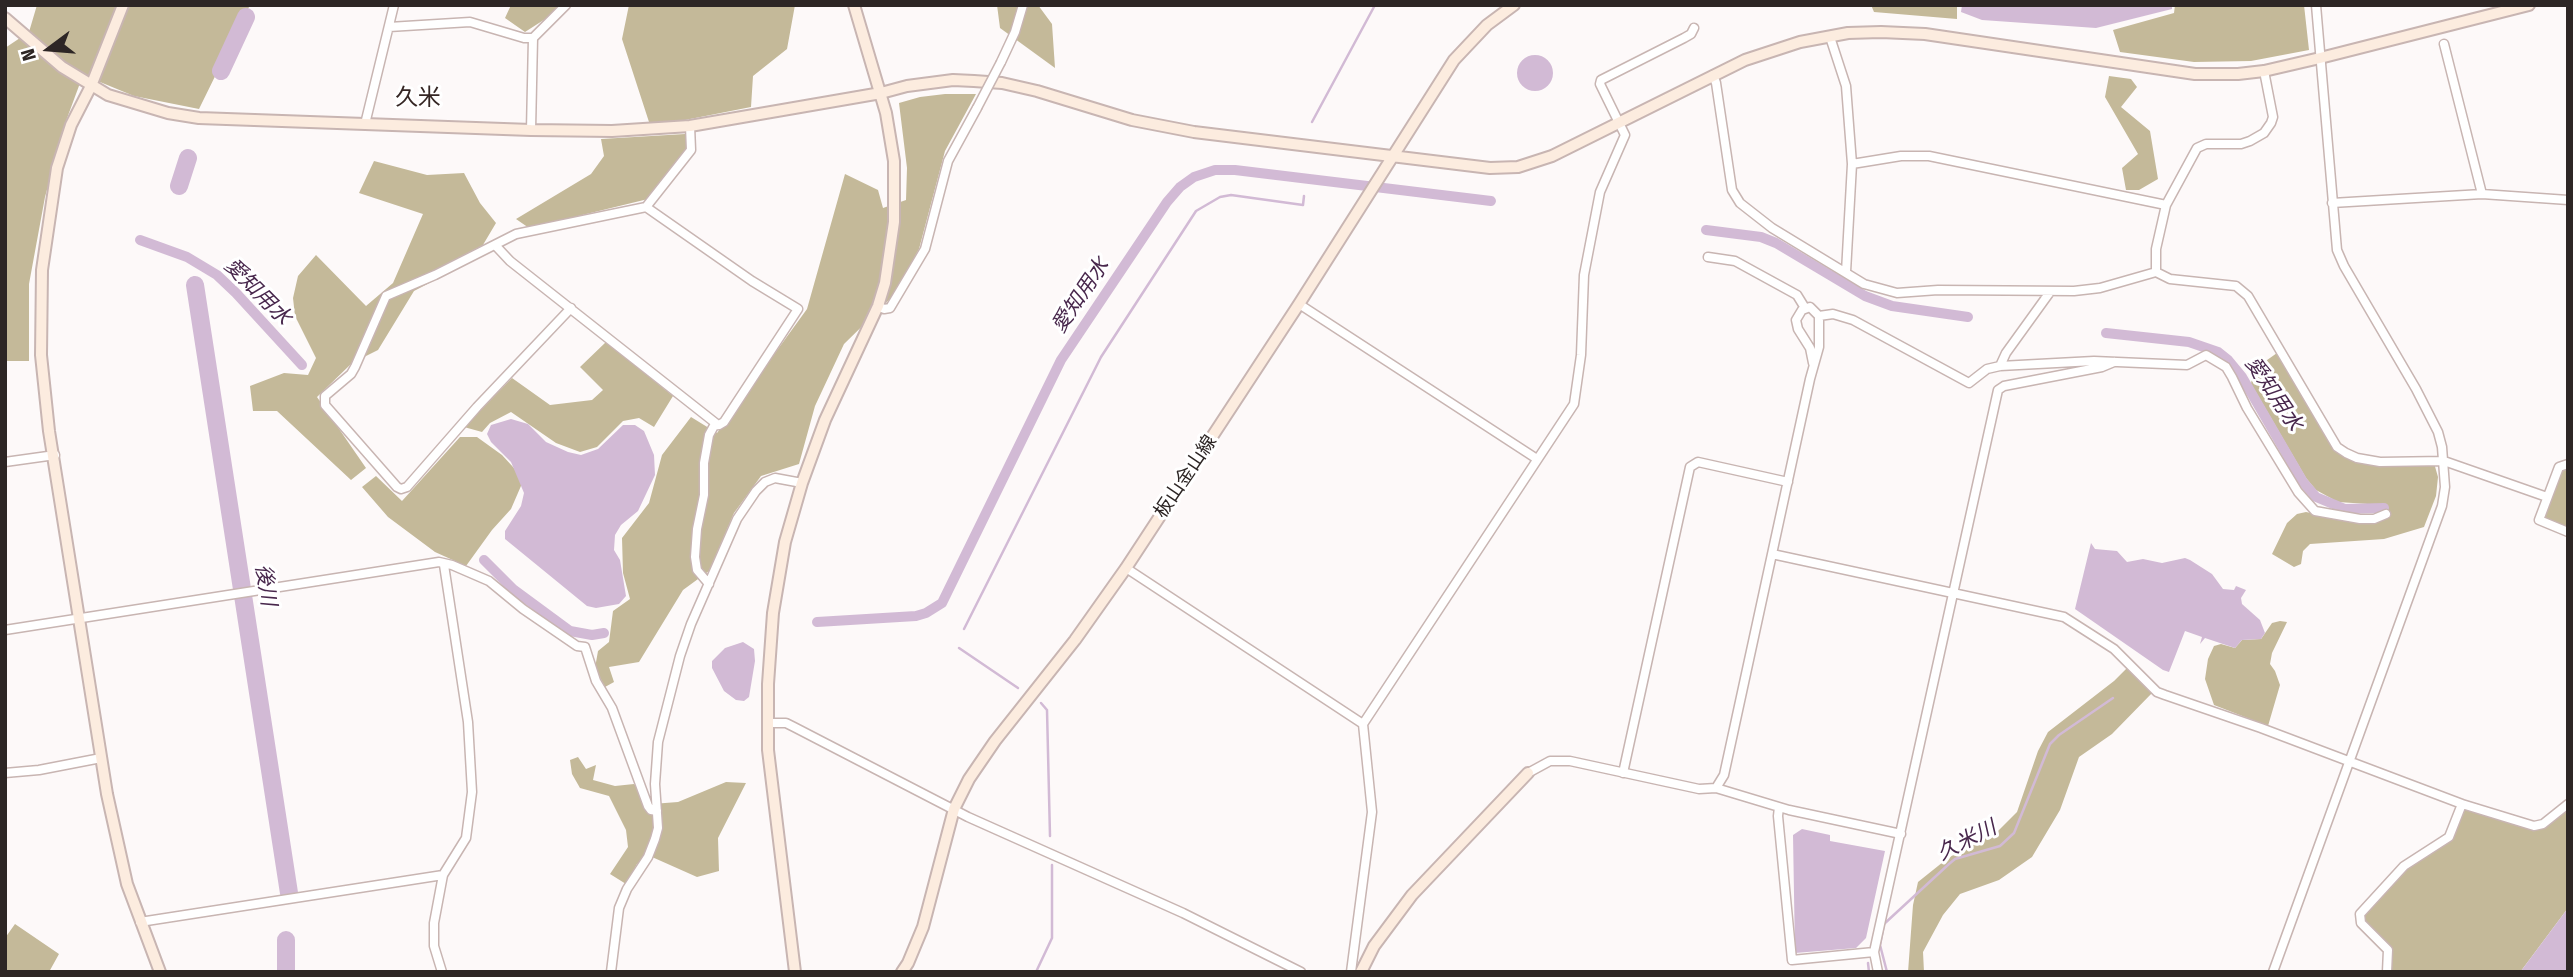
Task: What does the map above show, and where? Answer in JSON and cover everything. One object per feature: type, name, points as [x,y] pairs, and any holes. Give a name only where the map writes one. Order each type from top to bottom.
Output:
[{"type":"street","points":[[123,5],[91,86],[71,125],[57,168],[42,270],[41,355],[50,431],[116,840],[140,922],[160,972]]},
{"type":"street","points":[[365,124],[394,5]]},
{"type":"street","points":[[531,130],[533,38],[566,5]]},
{"type":"street","points":[[795,972],[772,789],[767,723],[773,613],[785,542],[802,483],[825,420],[886,283],[895,192],[894,161],[881,93],[854,5]]},
{"type":"street","points":[[878,306],[890,308],[925,249],[948,161],[1001,62],[1024,5]]},
{"type":"street","name":"板山金山線","points":[[902,972],[923,927],[954,809],[969,779],[1126,568],[1394,157],[1454,60],[1487,25],[1514,5]]},
{"type":"street","points":[[2273,972],[2442,506],[2445,487],[2444,461],[2438,432],[2416,389],[2344,267],[2337,250],[2316,5]]},
{"type":"street","points":[[5,18],[62,67],[108,95],[135,104],[199,118],[612,131],[690,126],[953,80],[1002,83],[1152,124],[1490,168],[1518,166],[1552,156],[1713,75],[1770,50],[1830,37],[1862,32],[1914,33],[2195,74],[2264,71],[2529,5]]},
{"type":"street","points":[[389,27],[470,22],[524,38],[533,38]]},
{"type":"street","points":[[1351,972],[1372,812],[1363,724],[1574,404],[1581,355],[1584,275],[1600,192],[1625,135],[1600,84],[1601,80],[1674,44],[1694,29]]},
{"type":"street","points":[[1830,37],[1846,86],[1852,164],[1846,272]]},
{"type":"street","points":[[2444,44],[2482,194]]},
{"type":"street","points":[[2156,272],[2156,249],[2166,205],[2197,148],[2206,144],[2241,144],[2264,133],[2270,124],[2273,117],[2264,71]]},
{"type":"street","points":[[1713,75],[1732,190],[1740,203],[1772,228],[1864,284],[1897,293],[1938,290],[2050,292],[2100,288],[2156,272],[2170,279],[2236,286],[2243,290],[2337,447],[2357,458],[2379,463],[2444,461],[2547,497]]},
{"type":"street","points":[[571,308],[477,407],[407,487],[397,487],[325,405],[325,396],[351,374],[355,367],[386,296],[516,234],[646,206],[691,149],[690,126]]},
{"type":"street","points":[[1852,164],[1901,156],[1929,156],[2166,205]]},
{"type":"street","points":[[2332,203],[2482,194],[2568,200]]},
{"type":"street","points":[[646,206],[752,281],[798,309],[724,422],[715,424],[706,447],[704,495],[695,557],[697,570],[709,584]]},
{"type":"street","points":[[495,245],[510,261],[719,425]]},
{"type":"street","points":[[1708,257],[1735,261],[1797,295],[1805,308]]},
{"type":"street","points":[[2000,366],[2006,353],[2050,292]]},
{"type":"street","points":[[1299,304],[1538,459]]},
{"type":"street","points":[[1716,788],[1724,775],[1813,363],[1819,347],[1819,316],[1810,307],[1798,315],[1797,323],[1811,348],[1813,363]]},
{"type":"street","points":[[1819,316],[1833,314],[1853,320],[1969,383],[1987,369],[2000,366],[2094,361],[2187,365],[2206,355],[2225,368],[2232,377],[2247,408],[2298,492],[2315,511],[2360,519],[2374,519],[2386,514]]},
{"type":"street","points":[[1878,972],[1874,952],[1998,390],[2004,386],[2102,367],[2114,362]]},
{"type":"street","points":[[5,462],[55,455]]},
{"type":"street","points":[[1623,773],[1690,467],[1698,462],[1788,482]]},
{"type":"street","points":[[2568,464],[2559,467],[2539,520],[2568,532]]},
{"type":"street","points":[[611,972],[619,908],[627,889],[652,848],[658,828],[655,774],[658,742],[680,656],[737,519],[756,491],[765,482],[775,478],[802,483]]},
{"type":"street","points":[[1772,554],[2064,617],[2114,649],[2157,692],[2261,727],[2462,804],[2534,826],[2543,824],[2568,804]]},
{"type":"street","points":[[5,630],[439,562],[452,565],[489,581],[523,609],[577,646],[586,647],[596,681],[612,708],[648,806],[657,811]]},
{"type":"street","points":[[442,972],[433,935],[443,876],[466,838],[472,792],[468,727],[444,565]]},
{"type":"street","points":[[1126,568],[1363,724]]},
{"type":"street","points":[[767,723],[786,723],[954,809],[1183,913],[1301,972]]},
{"type":"street","points":[[5,773],[39,770],[101,758]]},
{"type":"street","points":[[1361,972],[1374,946],[1412,895],[1528,773],[1544,762],[1555,760],[1699,789],[1716,788],[1779,807],[1901,834]]},
{"type":"street","points":[[2387,972],[2388,950],[2361,923],[2360,914],[2404,866],[2449,837],[2462,804]]},
{"type":"street","points":[[1779,807],[1777,816],[1791,960],[1874,952]]},
{"type":"street","points":[[140,922],[443,876]]},
{"type":"shaded area","points":[[37,5],[250,5],[199,109],[134,96],[83,75],[66,121],[45,197],[29,284],[29,361],[5,361],[5,48],[29,32]]},
{"type":"shaded area","points":[[511,5],[560,5],[553,14],[525,32],[505,18]]},
{"type":"shaded area","points":[[629,5],[795,5],[787,49],[753,76],[751,107],[675,122],[649,122],[622,39]]},
{"type":"shaded area","points":[[997,5],[1038,5],[1052,24],[1055,68],[1000,28]]},
{"type":"shaded area","points":[[1871,5],[1957,5],[1957,19],[1874,12]]},
{"type":"shaded area","points":[[1962,5],[2172,5],[2172,9],[2096,28],[1982,20],[1961,12]]},
{"type":"shaded area","points":[[2175,5],[2304,5],[2309,50],[2251,61],[2194,62],[2120,52],[2113,30],[2174,13]]},
{"type":"shaded area","points":[[1535,55],[1548,60],[1553,73],[1548,86],[1535,91],[1522,86],[1517,73],[1522,60]]},
{"type":"shaded area","points":[[2109,76],[2131,79],[2137,87],[2121,107],[2150,131],[2158,179],[2139,190],[2126,190],[2122,168],[2138,154],[2105,97]]},
{"type":"shaded area","points":[[945,94],[976,94],[945,151],[919,249],[893,296],[844,344],[815,406],[799,464],[761,476],[734,513],[709,571],[683,590],[639,662],[609,667],[614,682],[605,687],[595,668],[598,651],[609,642],[613,611],[630,599],[623,573],[622,538],[649,503],[662,455],[691,417],[717,433],[807,309],[845,174],[878,190],[883,208],[906,200],[907,168],[899,103]]},
{"type":"shaded area","points":[[685,134],[689,147],[648,199],[529,228],[516,219],[591,174],[604,156],[601,139]]},
{"type":"shaded area","points":[[374,161],[427,175],[464,173],[480,203],[496,223],[474,260],[414,291],[378,350],[352,363],[317,397],[366,468],[351,480],[277,411],[253,411],[250,386],[284,373],[308,375],[316,358],[295,316],[293,298],[298,276],[316,255],[366,306],[393,283],[423,214],[359,193]]},
{"type":"shaded area","points":[[606,342],[673,396],[654,427],[639,418],[623,421],[597,447],[580,452],[556,443],[511,412],[490,423],[482,432],[464,427],[512,378],[550,405],[592,400],[603,390],[580,367]]},
{"type":"shaded area","points":[[2277,353],[2329,439],[2358,461],[2373,466],[2434,463],[2438,477],[2436,496],[2424,527],[2384,539],[2310,544],[2303,551],[2301,564],[2294,567],[2272,554],[2287,523],[2297,514],[2306,512],[2354,522],[2388,516],[2383,505],[2338,502],[2316,490],[2306,478],[2251,384],[2253,370]]},
{"type":"shaded area","points":[[511,419],[528,424],[546,442],[581,455],[598,449],[623,425],[635,425],[644,431],[654,455],[655,475],[638,511],[621,525],[615,535],[614,550],[620,560],[626,596],[619,604],[596,608],[587,606],[505,539],[505,531],[521,506],[524,493],[511,462],[491,442],[487,434],[491,425]]},
{"type":"shaded area","points":[[460,437],[477,437],[502,455],[524,479],[511,509],[466,566],[435,552],[388,517],[362,487],[376,476],[402,501]]},
{"type":"shaded area","points":[[2568,467],[2568,529],[2544,519],[2543,516],[2561,469]]},
{"type":"shaded area","points":[[2091,543],[2095,549],[2117,551],[2127,562],[2143,559],[2162,563],[2185,558],[2190,560],[2212,574],[2223,589],[2234,590],[2236,586],[2246,590],[2241,598],[2242,604],[2260,620],[2265,633],[2261,639],[2242,640],[2235,648],[2205,638],[2200,644],[2202,637],[2185,631],[2169,672],[2163,670],[2075,609]]},
{"type":"shaded area","points":[[2287,622],[2272,653],[2270,664],[2280,685],[2268,726],[2214,705],[2205,679],[2208,659],[2214,646],[2221,644],[2235,648],[2242,640],[2261,639],[2272,623]]},
{"type":"shaded area","points":[[743,642],[754,649],[755,661],[749,697],[744,701],[736,700],[724,691],[712,668],[712,661],[725,648]]},
{"type":"shaded area","points":[[2127,668],[2146,681],[2153,692],[2112,734],[2079,757],[2060,810],[2032,857],[1999,880],[1960,894],[1943,915],[1923,952],[1924,972],[1908,972],[1913,905],[1918,882],[1948,858],[1998,831],[2017,812],[2038,751],[2048,732]]},
{"type":"shaded area","points":[[578,757],[586,769],[596,765],[593,780],[615,786],[634,784],[652,804],[678,802],[726,782],[746,783],[718,838],[719,871],[697,877],[652,857],[637,864],[626,884],[610,874],[628,847],[626,830],[609,796],[580,788],[572,774],[570,760]]},
{"type":"shaded area","points":[[2568,808],[2568,908],[2521,971],[2390,972],[2391,953],[2363,921],[2363,915],[2409,867],[2447,843],[2463,810],[2538,830]]},
{"type":"shaded area","points":[[1802,829],[1830,835],[1830,841],[1885,851],[1866,938],[1856,948],[1795,953],[1793,835]]},
{"type":"shaded area","points":[[2568,908],[2568,972],[2499,972],[2521,971]]},
{"type":"shaded area","points":[[15,924],[59,954],[49,972],[5,972],[5,938]]},
{"type":"waterway","points":[[1312,122],[1375,5]]},
{"type":"waterway","name":"後川","points":[[221,71],[246,17]]},
{"type":"waterway","name":"後川","points":[[179,186],[188,158]]},
{"type":"waterway","name":"愛知用水","points":[[817,622],[916,616],[942,603],[1061,360],[1167,202],[1180,187],[1194,177],[1215,170],[1235,170],[1491,201]]},
{"type":"waterway","points":[[964,629],[1101,357],[1196,211],[1220,197],[1231,195],[1303,205],[1304,196]]},
{"type":"waterway","name":"愛知用水","points":[[1706,230],[1761,237],[1776,243],[1865,296],[1892,306],[1968,317]]},
{"type":"waterway","name":"愛知用水","points":[[140,240],[187,257],[217,275],[302,365]]},
{"type":"waterway","name":"後川","points":[[195,285],[289,893]]},
{"type":"waterway","name":"愛知用水","points":[[2106,333],[2189,342],[2218,352],[2242,377],[2303,482],[2316,497],[2345,509],[2384,508]]},
{"type":"waterway","name":"愛知用水","points":[[484,560],[513,589],[570,631],[592,635],[604,633]]},
{"type":"waterway","points":[[959,648],[1018,688]]},
{"type":"waterway","name":"久米川","points":[[1887,972],[1880,945],[1884,924],[1955,859],[2000,846],[2014,833],[2050,744],[2113,698]]},
{"type":"waterway","points":[[1041,703],[1047,710],[1050,836]]},
{"type":"waterway","points":[[1036,972],[1052,938],[1052,865]]},
{"type":"waterway","name":"後川","points":[[286,940],[286,972]]},
{"type":"waterway","name":"久米川","points":[[1868,963],[1869,972]]},
{"type":"district","name":"久米","points":[[418,99]]}]
